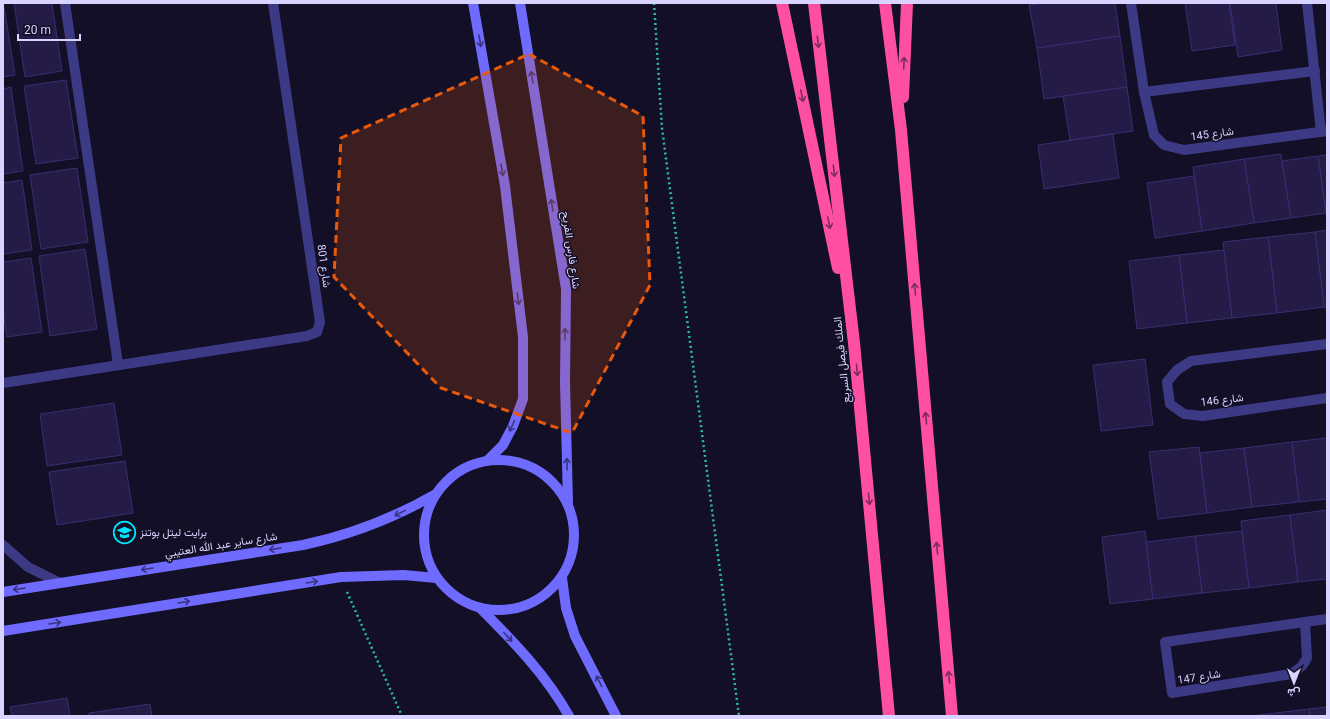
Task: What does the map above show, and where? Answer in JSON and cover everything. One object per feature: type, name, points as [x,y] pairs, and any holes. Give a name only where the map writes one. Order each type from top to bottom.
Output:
[{"type":"highway","points":[[782,3],[854,343]]},
{"type":"highway","name":"الملك فيصل السريع","points":[[814,3],[854,343],[889,716]]},
{"type":"highway","points":[[885,3],[901,130],[952,716]]},
{"type":"highway","points":[[901,130],[907,3]]},
{"type":"street","points":[[64,3],[118,364]]},
{"type":"street","name":"شارع 801","points":[[3,383],[118,364],[307,336],[317,332],[320,322],[273,3]]},
{"type":"street","points":[[473,3],[505,186],[523,337],[523,399],[513,426],[503,445],[488,460]]},
{"type":"street","name":"شارع فارس الفريح","points":[[520,3],[566,289],[565,383],[568,503]]},
{"type":"street","name":"شارع 145","points":[[1131,3],[1144,92],[1154,135],[1164,145],[1184,150],[1324,132],[1307,3]]},
{"type":"street","points":[[1144,92],[1315,71]]},
{"type":"street","name":"شارع 146","points":[[1327,344],[1191,361],[1177,370],[1167,382],[1170,404],[1184,414],[1203,416],[1327,398]]},
{"type":"street","points":[[488,460],[512,461],[535,468],[554,483],[568,503],[574,528],[572,554],[562,578],[546,594],[526,606],[504,611],[481,609],[456,598],[436,578],[426,558],[422,537],[425,515],[434,495],[449,478],[467,466],[488,460]]},
{"type":"street","name":"شارع ساير عبد الله العتيبي","points":[[3,592],[302,545],[333,538],[387,519],[434,495]]},
{"type":"street","points":[[3,545],[28,567],[60,583]]},
{"type":"street","points":[[3,631],[341,577],[404,575],[436,578]]},
{"type":"street","points":[[562,578],[566,608],[575,636],[616,716]]},
{"type":"street","points":[[481,609],[540,674],[569,716]]},
{"type":"street","name":"شارع 147","points":[[1305,622],[1307,658],[1302,666],[1291,674],[1172,693],[1165,642],[1305,622],[1327,619]]},
{"type":"path","points":[[654,3],[662,128],[739,716]]},
{"type":"path","points":[[341,577],[402,716]]},
{"type":"highlighted area","points":[[529,54],[643,116],[650,285],[572,433],[441,388],[334,277],[341,138]]},
{"type":"building","points":[[14,3],[52,3],[62,71],[25,77]]},
{"type":"building","points":[[1044,3],[1115,3],[1120,36],[1037,48],[1029,5]]},
{"type":"building","points":[[1185,3],[1229,3],[1235,45],[1192,51]]},
{"type":"building","points":[[1230,3],[1276,3],[1282,50],[1238,57]]},
{"type":"building","points":[[3,7],[15,75],[3,77]]},
{"type":"building","points":[[1120,36],[1127,87],[1044,99],[1037,48]]},
{"type":"building","points":[[66,80],[78,158],[36,164],[24,86]]},
{"type":"building","points":[[11,87],[23,171],[3,174],[3,89]]},
{"type":"building","points":[[1127,87],[1133,131],[1070,140],[1063,96]]},
{"type":"building","points":[[1113,134],[1119,178],[1044,189],[1038,145]]},
{"type":"building","points":[[1281,154],[1291,218],[1254,223],[1244,159]]},
{"type":"building","points":[[1327,155],[1327,213],[1326,213],[1318,156]]},
{"type":"building","points":[[1318,156],[1326,213],[1291,218],[1282,161]]},
{"type":"building","points":[[1244,159],[1254,223],[1202,231],[1193,167]]},
{"type":"building","points":[[77,168],[88,242],[41,249],[30,175]]},
{"type":"building","points":[[1194,176],[1202,231],[1155,238],[1147,183]]},
{"type":"building","points":[[22,180],[32,250],[3,254],[3,183]]},
{"type":"building","points":[[1327,230],[1327,307],[1324,307],[1315,232]]},
{"type":"building","points":[[1315,232],[1324,307],[1277,313],[1268,237]]},
{"type":"building","points":[[1268,237],[1277,313],[1232,318],[1223,242]]},
{"type":"building","points":[[85,249],[97,329],[50,336],[39,256]]},
{"type":"building","points":[[1224,250],[1232,318],[1187,323],[1179,255]]},
{"type":"building","points":[[1179,255],[1187,323],[1137,329],[1129,261]]},
{"type":"building","points":[[31,258],[42,332],[7,337],[3,312],[3,262]]},
{"type":"building","points":[[1145,359],[1153,425],[1101,431],[1093,365]]},
{"type":"building","points":[[114,403],[122,455],[47,466],[40,414]]},
{"type":"building","points":[[1327,438],[1327,499],[1299,502],[1292,442]]},
{"type":"building","points":[[1292,442],[1299,502],[1252,507],[1244,448]]},
{"type":"building","points":[[1199,447],[1207,513],[1158,519],[1149,452]]},
{"type":"building","points":[[1244,448],[1252,507],[1207,513],[1200,453]]},
{"type":"building","points":[[125,461],[133,513],[57,525],[49,472]]},
{"type":"building","points":[[1327,510],[1327,579],[1298,582],[1290,515]]},
{"type":"building","points":[[1290,515],[1298,582],[1249,588],[1241,521]]},
{"type":"building","points":[[1145,531],[1153,599],[1110,604],[1102,537]]},
{"type":"building","points":[[1242,531],[1249,588],[1202,593],[1195,536]]},
{"type":"building","points":[[1195,536],[1202,593],[1153,599],[1146,542]]},
{"type":"building","points":[[67,698],[70,716],[12,716],[10,707]]},
{"type":"building","points":[[150,704],[152,716],[89,716],[89,713]]},
{"type":"building","points":[[1327,707],[1327,716],[1310,716],[1309,709]]},
{"type":"building","points":[[1309,709],[1310,716],[1267,716],[1267,714]]},
{"type":"building","points":[[1267,714],[1267,716],[1250,716]]},
{"type":"place","name":"برايت ليتل بوتنز","points":[[125,532]]}]
